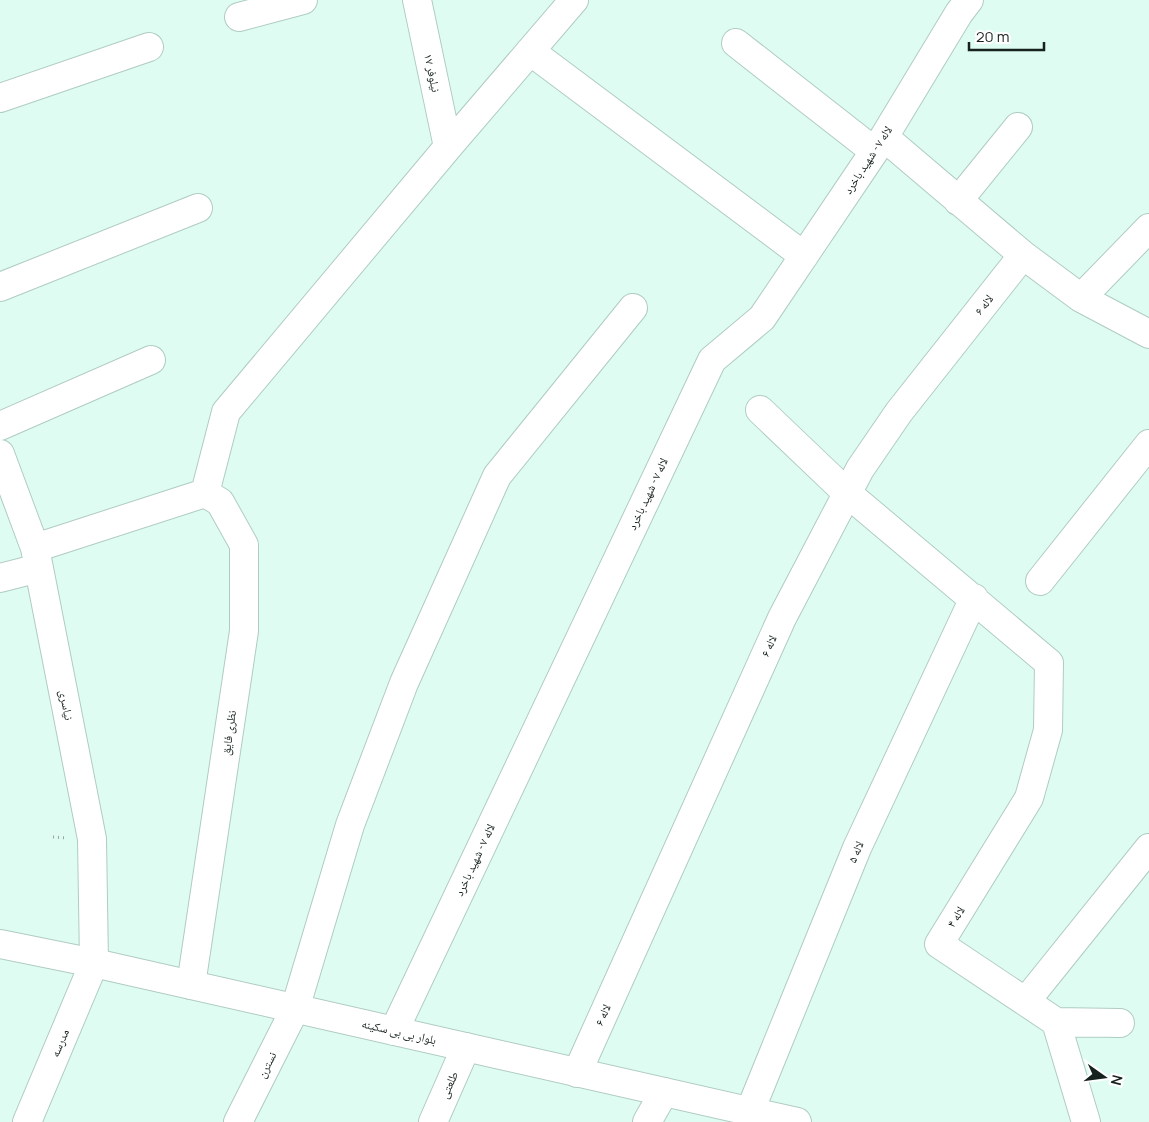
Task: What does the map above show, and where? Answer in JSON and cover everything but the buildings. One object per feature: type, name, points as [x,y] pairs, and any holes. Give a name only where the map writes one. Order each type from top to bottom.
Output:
[{"type":"street","points":[[239,17],[303,0]]},
{"type":"street","name":"نیلوفر ۱۷","points":[[417,0],[448,147]]},
{"type":"street","points":[[0,578],[37,558],[205,492],[226,412],[574,0]]},
{"type":"street","name":"لاله ۷- شهید باخرد","points":[[394,1031],[712,360],[762,318],[879,144],[957,4]]},
{"type":"street","points":[[736,43],[958,201],[1023,255],[1081,298],[1149,334]]},
{"type":"street","points":[[0,98],[149,47]]},
{"type":"street","points":[[530,51],[804,256]]},
{"type":"street","points":[[958,201],[1018,126]]},
{"type":"street","points":[[0,287],[198,208]]},
{"type":"street","points":[[1081,298],[1149,228]]},
{"type":"street","name":"لاله ۶","points":[[577,1072],[782,618],[860,469],[899,412],[1023,255]]},
{"type":"street","name":"نسترن","points":[[238,1122],[295,1009],[350,825],[397,701],[497,476],[633,308]]},
{"type":"street","points":[[0,426],[151,360]]},
{"type":"street","points":[[760,410],[847,493],[974,598]]},
{"type":"street","points":[[1040,581],[1149,444]]},
{"type":"street","name":"نیاسری","points":[[0,454],[37,558],[92,838],[94,963]]},
{"type":"street","name":"نظری فایق","points":[[191,985],[244,631],[244,545],[220,502],[205,492]]},
{"type":"street","name":"لاله ۴","points":[[974,598],[1049,663],[1048,730],[1029,798],[939,944],[1056,1022]]},
{"type":"street","name":"لاله ۵","points":[[750,1112],[857,848],[974,598]]},
{"type":"street","points":[[1026,1001],[1149,848]]},
{"type":"street","name":"بلوار بی بی سکینه","points":[[0,944],[94,963],[797,1122]]},
{"type":"street","name":"مدرسه","points":[[27,1122],[94,963]]},
{"type":"street","points":[[1086,1122],[1056,1022],[1120,1022]]},
{"type":"street","name":"طلعتی","points":[[433,1122],[466,1047]]},
{"type":"street","points":[[647,1122],[664,1092]]}]
